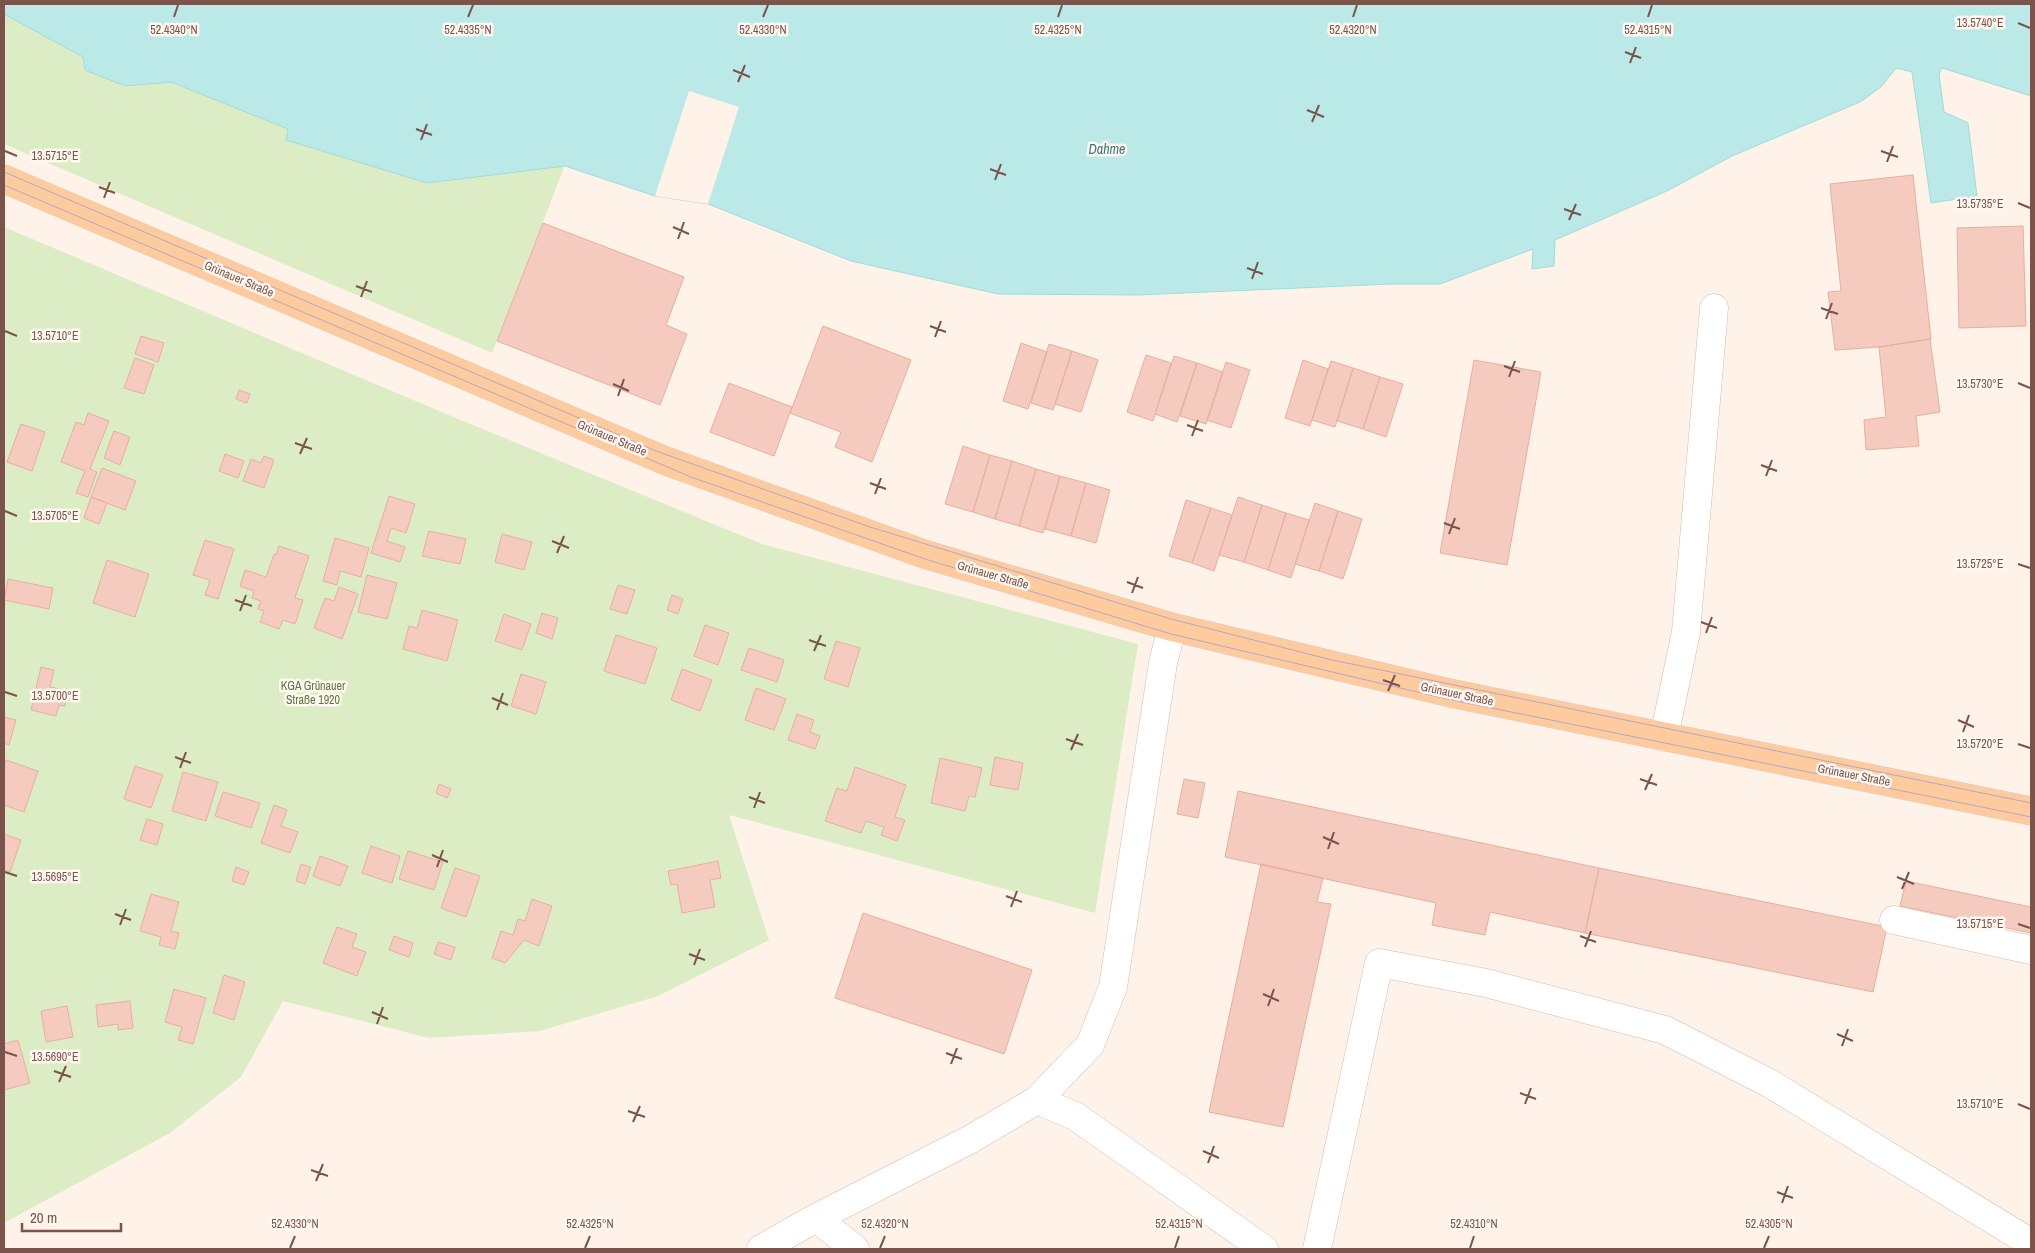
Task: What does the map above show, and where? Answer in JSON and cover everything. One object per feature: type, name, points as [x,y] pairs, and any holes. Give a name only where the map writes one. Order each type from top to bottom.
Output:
[{"type":"main road","name":"Grünauer Straße","points":[[4,179],[666,461],[927,555],[1172,628],[1450,693],[2031,811]]},
{"type":"lane","points":[[1664,737],[1686,632],[1714,308]]},
{"type":"lane","points":[[761,1249],[816,1218],[971,1139],[1037,1100],[1090,1044],[1114,987],[1163,664],[1172,628]]},
{"type":"lane","points":[[1894,920],[2031,950]]},
{"type":"lane","points":[[1317,1249],[1379,963],[1486,983],[1665,1030],[1769,1083],[2031,1243]]},
{"type":"lane","points":[[1037,1100],[1075,1116],[1264,1249]]},
{"type":"lane","points":[[816,1218],[855,1249]]},
{"type":"green space","points":[[4,14],[83,57],[85,70],[125,86],[171,82],[288,129],[286,140],[427,183],[565,165],[492,353],[4,144]]},
{"type":"green space","name":"KGA Grünauer Straße 1920","points":[[4,227],[463,421],[762,544],[1138,644],[1095,913],[729,815],[769,940],[658,996],[540,1031],[429,1038],[283,1001],[241,1077],[170,1133],[4,1223]]},
{"type":"water","name":"Dahme","points":[[4,4],[2031,4],[2031,96],[1942,68],[1939,74],[1944,112],[1968,123],[1977,196],[1931,203],[1912,72],[1896,68],[1881,87],[1860,102],[1732,156],[1667,191],[1555,240],[1554,266],[1532,269],[1533,249],[1440,284],[1391,284],[1138,295],[998,294],[851,261],[708,204],[655,196],[565,166],[427,183],[286,140],[288,129],[171,82],[125,86],[85,70],[83,57],[4,14]]},
{"type":"pier","points":[[689,91],[739,107],[708,204],[655,196]]},
{"type":"building","points":[[1913,175],[1931,339],[1879,347],[1835,350],[1828,292],[1841,291],[1830,184]]},
{"type":"building","points":[[543,223],[684,277],[666,325],[687,334],[660,405],[497,341]]},
{"type":"building","points":[[2023,226],[2026,326],[1959,328],[1957,228]]},
{"type":"building","points":[[823,326],[911,360],[872,462],[835,447],[841,432],[790,413]]},
{"type":"building","points":[[141,336],[164,343],[158,362],[135,354]]},
{"type":"building","points":[[1930,339],[1940,412],[1916,416],[1919,446],[1866,450],[1864,420],[1886,417],[1879,347]]},
{"type":"building","points":[[1021,343],[1047,352],[1028,409],[1003,401]]},
{"type":"building","points":[[1049,344],[1072,351],[1053,410],[1031,403]]},
{"type":"building","points":[[1072,351],[1098,360],[1081,412],[1055,404]]},
{"type":"building","points":[[1146,355],[1171,363],[1153,421],[1127,412]]},
{"type":"building","points":[[1174,356],[1197,363],[1177,422],[1155,414]]},
{"type":"building","points":[[135,358],[154,365],[144,394],[124,388]]},
{"type":"building","points":[[1303,360],[1328,369],[1310,426],[1285,418]]},
{"type":"building","points":[[1474,360],[1541,372],[1507,565],[1440,553]]},
{"type":"building","points":[[1331,361],[1353,368],[1335,427],[1312,420]]},
{"type":"building","points":[[1226,362],[1250,370],[1231,428],[1207,420]]},
{"type":"building","points":[[1197,363],[1223,372],[1206,424],[1180,416]]},
{"type":"building","points":[[1353,368],[1380,377],[1363,429],[1337,421]]},
{"type":"building","points":[[1380,377],[1403,384],[1386,437],[1363,429]]},
{"type":"building","points":[[729,383],[792,407],[774,456],[710,432]]},
{"type":"building","points":[[239,390],[250,394],[247,403],[236,399]]},
{"type":"building","points":[[88,413],[109,421],[90,469],[97,472],[88,497],[76,493],[85,471],[61,462],[76,422],[84,425]]},
{"type":"building","points":[[21,424],[45,432],[32,471],[7,462]]},
{"type":"building","points":[[114,431],[130,437],[120,465],[104,458]]},
{"type":"building","points":[[963,446],[990,455],[973,512],[945,504]]},
{"type":"building","points":[[225,454],[244,461],[238,478],[219,471]]},
{"type":"building","points":[[990,455],[1012,461],[995,519],[973,512]]},
{"type":"building","points":[[264,456],[274,460],[264,488],[243,481],[251,459],[261,463]]},
{"type":"building","points":[[1012,461],[1036,469],[1019,526],[995,519]]},
{"type":"building","points":[[102,468],[136,481],[125,510],[91,497]]},
{"type":"building","points":[[1036,469],[1060,476],[1043,533],[1019,526]]},
{"type":"building","points":[[1060,476],[1086,483],[1071,536],[1045,529]]},
{"type":"building","points":[[1086,483],[1110,490],[1096,543],[1071,536]]},
{"type":"building","points":[[389,496],[415,504],[406,533],[391,528],[387,541],[405,547],[400,562],[371,553]]},
{"type":"building","points":[[91,497],[107,503],[99,524],[84,518]]},
{"type":"building","points":[[1238,497],[1262,505],[1244,562],[1219,555]]},
{"type":"building","points":[[1186,500],[1211,508],[1192,563],[1169,556]]},
{"type":"building","points":[[1315,503],[1338,511],[1319,571],[1295,564]]},
{"type":"building","points":[[1262,505],[1286,513],[1268,570],[1244,562]]},
{"type":"building","points":[[1211,508],[1232,515],[1214,571],[1192,563]]},
{"type":"building","points":[[1338,511],[1362,519],[1343,579],[1319,571]]},
{"type":"building","points":[[1286,513],[1309,520],[1291,578],[1268,570]]},
{"type":"building","points":[[429,531],[466,539],[460,564],[422,556]]},
{"type":"building","points":[[502,534],[532,542],[524,570],[495,562]]},
{"type":"building","points":[[335,538],[369,548],[361,577],[340,571],[337,585],[323,581]]},
{"type":"building","points":[[205,540],[234,549],[218,599],[205,595],[210,580],[193,575]]},
{"type":"building","points":[[279,546],[309,556],[295,598],[303,600],[295,624],[283,620],[279,629],[260,622],[264,611],[258,609],[261,601],[252,598],[254,591],[240,586],[245,570],[266,577],[274,554],[276,555]]},
{"type":"building","points":[[107,560],[149,574],[135,617],[93,603]]},
{"type":"building","points":[[367,575],[397,583],[387,619],[358,612]]},
{"type":"building","points":[[8,579],[53,588],[49,609],[4,600]]},
{"type":"building","points":[[618,585],[635,590],[627,614],[610,609]]},
{"type":"building","points":[[339,587],[358,594],[342,639],[314,628],[325,598],[334,601]]},
{"type":"building","points":[[672,595],[683,599],[678,614],[667,610]]},
{"type":"building","points":[[422,610],[458,620],[447,661],[403,649],[409,626],[417,628]]},
{"type":"building","points":[[542,613],[558,618],[552,639],[536,633]]},
{"type":"building","points":[[504,614],[531,624],[522,650],[495,641]]},
{"type":"building","points":[[705,625],[729,633],[718,665],[694,656]]},
{"type":"building","points":[[616,635],[657,648],[645,684],[604,671]]},
{"type":"building","points":[[836,641],[860,648],[848,687],[824,679]]},
{"type":"building","points":[[749,648],[784,660],[777,682],[741,670]]},
{"type":"building","points":[[41,667],[54,670],[50,687],[68,691],[65,706],[59,705],[56,716],[31,710]]},
{"type":"building","points":[[682,669],[712,680],[700,711],[671,700]]},
{"type":"building","points":[[521,674],[546,682],[536,714],[511,706]]},
{"type":"building","points":[[756,688],[786,699],[774,730],[745,720]]},
{"type":"building","points":[[797,714],[814,720],[810,732],[820,736],[815,749],[788,740]]},
{"type":"building","points":[[4,717],[16,720],[9,745],[4,743]]},
{"type":"building","points":[[995,757],[1023,763],[1018,790],[990,785]]},
{"type":"building","points":[[940,758],[982,768],[975,797],[969,796],[965,811],[931,803]]},
{"type":"building","points":[[6,760],[38,771],[24,812],[4,805],[4,767]]},
{"type":"building","points":[[135,766],[163,775],[151,808],[124,799]]},
{"type":"building","points":[[855,767],[906,785],[895,817],[905,820],[897,841],[881,835],[884,827],[866,821],[861,833],[825,821],[837,788],[847,791]]},
{"type":"building","points":[[183,772],[218,782],[206,821],[172,811]]},
{"type":"building","points":[[1184,779],[1205,783],[1198,818],[1177,814]]},
{"type":"building","points":[[439,784],[451,789],[447,798],[436,793]]},
{"type":"building","points":[[1238,791],[1599,868],[1585,933],[1490,912],[1485,935],[1432,925],[1436,903],[1225,857]]},
{"type":"building","points":[[223,792],[260,803],[251,828],[215,816]]},
{"type":"building","points":[[274,805],[287,810],[281,826],[298,832],[290,853],[261,843]]},
{"type":"building","points":[[147,819],[163,824],[157,845],[140,840]]},
{"type":"building","points":[[4,834],[21,840],[10,872],[4,869]]},
{"type":"building","points":[[371,846],[400,856],[392,883],[362,873]]},
{"type":"building","points":[[408,851],[443,862],[434,890],[399,879]]},
{"type":"building","points":[[320,856],[348,866],[340,886],[313,876]]},
{"type":"building","points":[[718,861],[721,878],[710,880],[715,907],[682,913],[677,884],[671,885],[668,871]]},
{"type":"building","points":[[301,864],[311,867],[305,884],[296,881]]},
{"type":"building","points":[[1261,864],[1323,878],[1317,902],[1331,904],[1283,1127],[1209,1112]]},
{"type":"building","points":[[236,867],[249,872],[244,885],[232,881]]},
{"type":"building","points":[[455,868],[480,876],[466,917],[441,908]]},
{"type":"building","points":[[1599,868],[1887,927],[1873,992],[1585,933]]},
{"type":"building","points":[[1906,881],[2031,907],[2031,933],[1900,906]]},
{"type":"building","points":[[151,894],[179,902],[171,931],[179,933],[175,949],[159,945],[161,937],[140,931]]},
{"type":"building","points":[[532,899],[552,906],[539,946],[524,940],[505,963],[492,958],[501,931],[513,935],[518,919],[525,921]]},
{"type":"building","points":[[863,913],[1032,970],[1004,1054],[835,998]]},
{"type":"building","points":[[337,927],[357,934],[352,947],[366,952],[357,976],[323,963]]},
{"type":"building","points":[[394,936],[413,943],[409,957],[389,950]]},
{"type":"building","points":[[438,942],[455,947],[451,960],[434,954]]},
{"type":"building","points":[[224,975],[245,982],[234,1020],[213,1013]]},
{"type":"building","points":[[174,989],[206,998],[193,1044],[178,1040],[182,1027],[165,1022]]},
{"type":"building","points":[[130,1001],[133,1028],[118,1030],[118,1024],[98,1027],[96,1005]]},
{"type":"building","points":[[67,1006],[73,1037],[46,1042],[41,1011]]},
{"type":"building","points":[[18,1040],[30,1083],[4,1090],[4,1044]]},
{"type":"tram line","points":[[4,172],[656,451],[870,527],[1171,619],[1332,660],[2031,803]]},
{"type":"tram line","points":[[4,185],[691,477],[925,559],[1171,634],[1447,699],[2031,817]]}]
